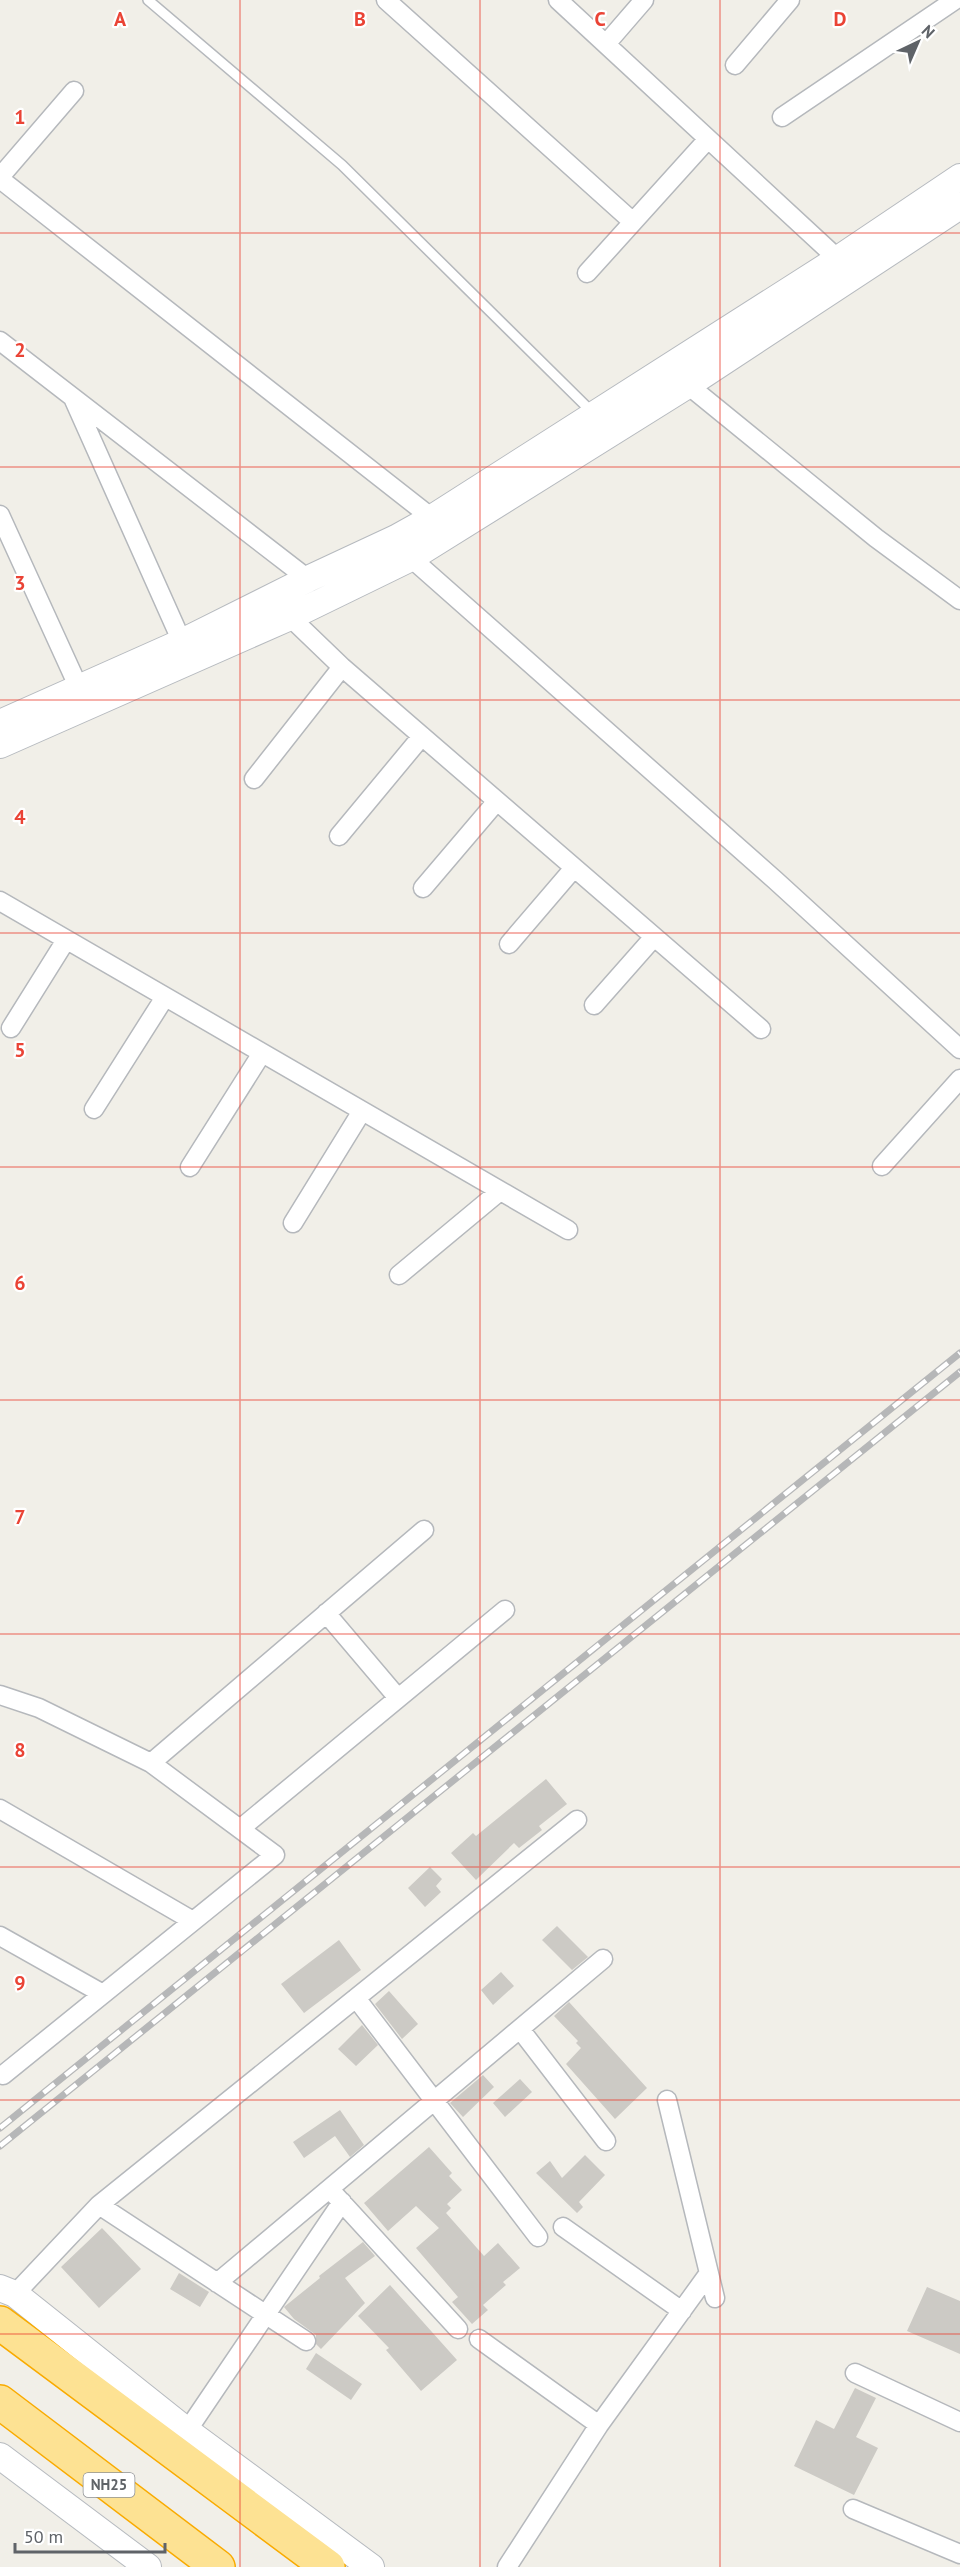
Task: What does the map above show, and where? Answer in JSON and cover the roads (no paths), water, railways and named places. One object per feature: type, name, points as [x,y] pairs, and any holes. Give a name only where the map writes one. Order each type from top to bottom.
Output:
[{"type":"highway","points":[[0,2323],[328,2567]]},
{"type":"highway","name":"NH25","points":[[0,2402],[218,2567]]},
{"type":"street","points":[[386,0],[633,222]]},
{"type":"street","points":[[558,0],[838,259]]},
{"type":"street","points":[[606,44],[644,0]]},
{"type":"street","points":[[735,65],[790,0]]},
{"type":"street","points":[[782,117],[955,0]]},
{"type":"street","points":[[74,91],[0,178],[439,527]]},
{"type":"street","points":[[587,273],[708,139]]},
{"type":"street","points":[[439,527],[595,415],[838,259],[960,177]]},
{"type":"street","points":[[0,745],[291,617],[439,527],[688,385],[960,206]]},
{"type":"street","points":[[0,341],[308,579]]},
{"type":"street","points":[[688,385],[876,538],[960,600]]},
{"type":"street","points":[[73,397],[182,642]]},
{"type":"street","points":[[0,515],[78,686]]},
{"type":"street","points":[[0,723],[78,686],[182,642],[308,579],[404,548]]},
{"type":"street","points":[[404,548],[767,872],[960,1049]]},
{"type":"street","points":[[291,617],[342,667],[761,1029]]},
{"type":"street","points":[[254,779],[342,667]]},
{"type":"street","points":[[339,836],[422,736]]},
{"type":"street","points":[[423,888],[497,801]]},
{"type":"street","points":[[509,944],[574,868]]},
{"type":"street","points":[[0,902],[568,1230]]},
{"type":"street","points":[[594,1005],[654,937]]},
{"type":"street","points":[[11,1028],[66,940]]},
{"type":"street","points":[[94,1110],[165,997]]},
{"type":"street","points":[[189,1167],[262,1053]]},
{"type":"street","points":[[882,1166],[960,1079]]},
{"type":"street","points":[[293,1222],[362,1111]]},
{"type":"street","points":[[399,1275],[500,1191]]},
{"type":"street","points":[[151,1762],[424,1530]]},
{"type":"street","points":[[240,1829],[505,1610]]},
{"type":"street","points":[[326,1613],[398,1698]]},
{"type":"street","points":[[0,1695],[39,1708],[151,1762],[275,1855],[3,2076]]},
{"type":"street","points":[[0,1809],[193,1921]]},
{"type":"street","points":[[371,2567],[187,2431],[8,2291],[99,2205],[578,1820]]},
{"type":"street","points":[[0,1936],[103,1994]]},
{"type":"street","points":[[218,2283],[336,2196],[434,2101],[603,1959]]},
{"type":"street","points":[[356,1998],[538,2237]]},
{"type":"street","points":[[520,2029],[606,2141]]},
{"type":"street","points":[[667,2100],[715,2298]]},
{"type":"street","points":[[187,2431],[264,2314],[336,2196]]},
{"type":"street","points":[[336,2196],[458,2329]]},
{"type":"street","points":[[99,2205],[306,2341]]},
{"type":"street","points":[[563,2227],[682,2311]]},
{"type":"street","points":[[507,2567],[599,2425],[709,2273]]},
{"type":"street","points":[[479,2339],[599,2425]]},
{"type":"street","points":[[855,2373],[960,2422]]},
{"type":"street","points":[[0,2456],[148,2567]]},
{"type":"street","points":[[853,2509],[960,2554]]},
{"type":"lane","points":[[148,0],[342,165],[595,415]]},
{"type":"railway","points":[[0,2128],[960,1353]]},
{"type":"railway","points":[[0,2146],[960,1372]]}]
